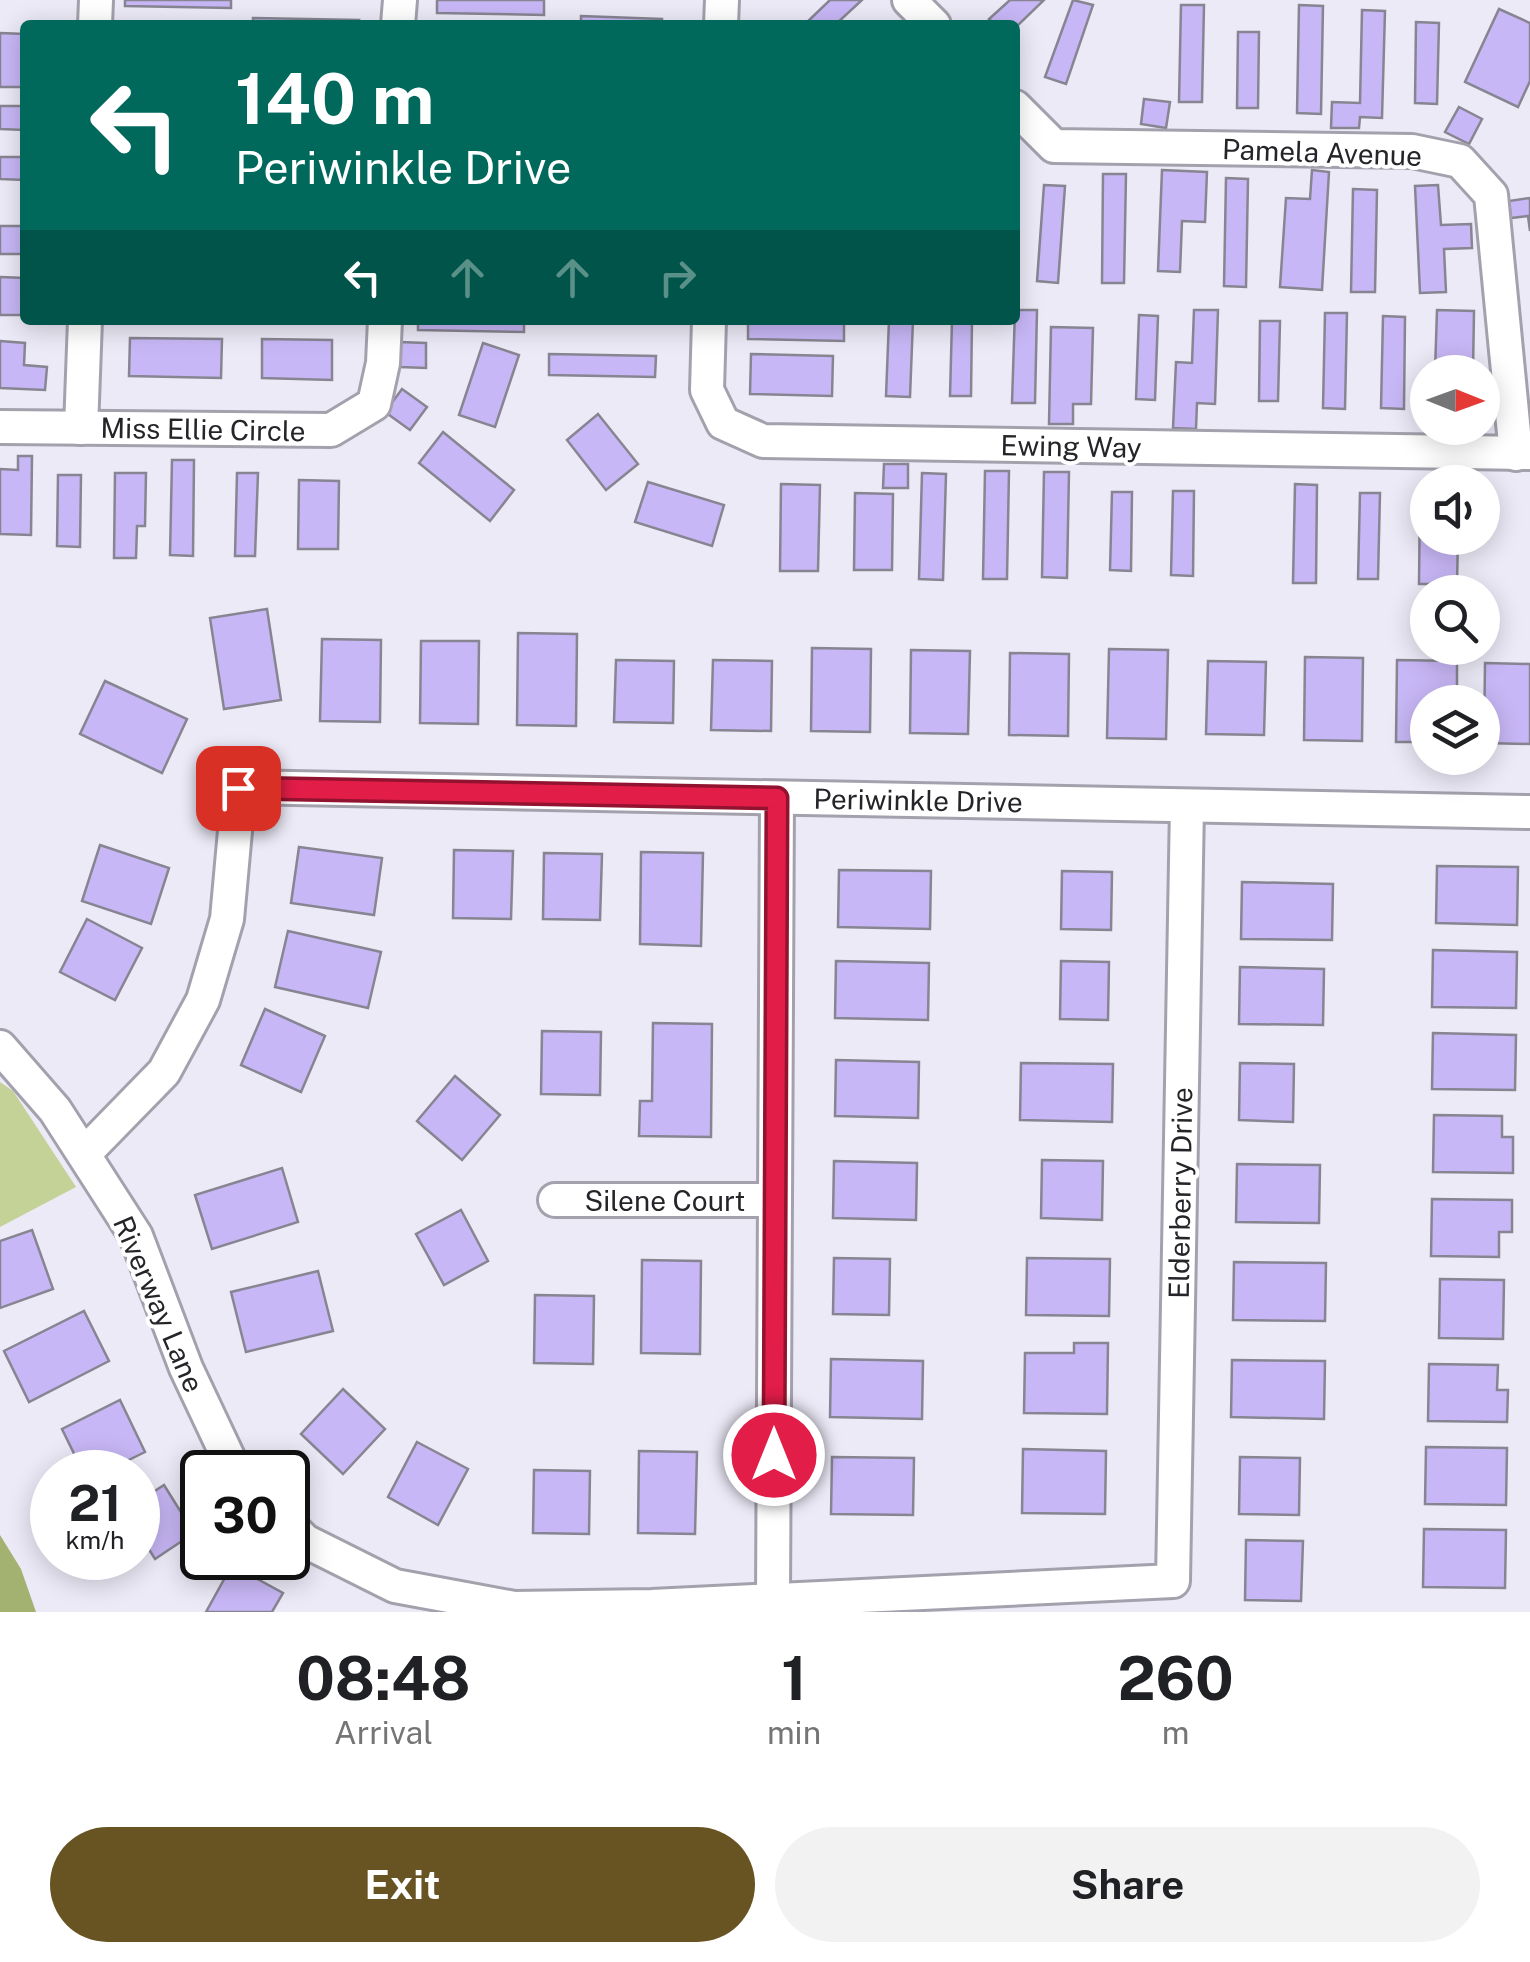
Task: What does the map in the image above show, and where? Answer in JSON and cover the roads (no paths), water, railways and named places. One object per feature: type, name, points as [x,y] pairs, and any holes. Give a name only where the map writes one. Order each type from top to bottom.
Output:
[{"type":"street","points":[[910,0],[929,20]]},
{"type":"street","name":"Pamela Avenue","points":[[1020,112],[1054,146],[1412,152],[1460,161],[1490,195],[1523,454]]},
{"type":"street","points":[[81,428],[85,325]]},
{"type":"street","name":"Miss Ellie Circle","points":[[0,427],[331,430],[374,404],[383,363],[385,325]]},
{"type":"street","name":"Ewing Way","points":[[710,325],[707,390],[723,423],[763,440],[1523,454]]},
{"type":"street","name":"Periwinkle Drive","points":[[84,1154],[164,1072],[203,1000],[227,919],[238,788],[1530,812]]},
{"type":"street","points":[[310,1544],[395,1586],[514,1608],[773,1600],[777,798]]},
{"type":"street","name":"Elderberry Drive","points":[[773,1600],[1173,1581],[1186,806]]},
{"type":"street","name":"Riverway Lane","points":[[0,1046],[55,1110],[136,1236],[186,1368],[224,1450]]},
{"type":"street","name":"Silene Court","points":[[555,1200],[775,1200]]}]
